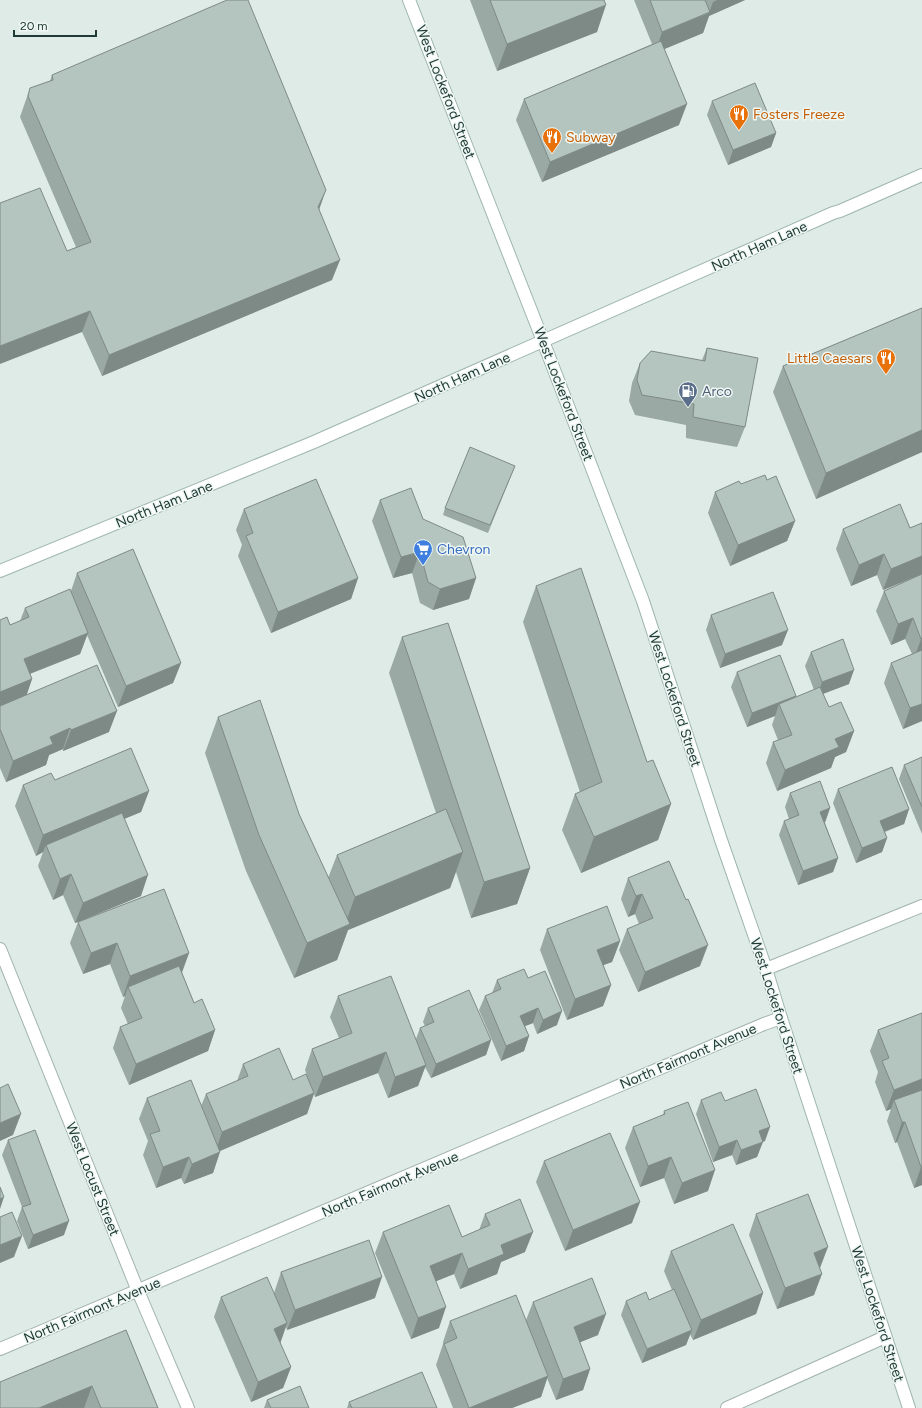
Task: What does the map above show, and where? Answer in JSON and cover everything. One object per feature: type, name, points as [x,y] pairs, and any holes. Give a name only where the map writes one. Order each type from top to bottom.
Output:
[{"type":"street","name":"West Lockeford Street","points":[[409,0],[543,341],[642,601],[721,840],[766,969],[885,1336],[910,1408]]},
{"type":"street","name":"North Ham Lane","points":[[0,571],[314,442],[922,175]]},
{"type":"street","points":[[766,969],[922,906]]},
{"type":"street","name":"West Locust Street","points":[[0,949],[138,1291],[188,1408]]},
{"type":"street","name":"North Fairmont Avenue","points":[[0,1349],[749,1030],[781,1018]]},
{"type":"street","points":[[727,1408],[885,1336]]},
{"type":"building","points":[[227,0],[248,0],[326,190],[318,207],[340,260],[109,355],[90,311],[0,346],[0,203],[40,188],[67,251],[91,242],[28,96],[30,88],[53,80],[52,75]]},
{"type":"building","points":[[490,0],[604,0],[606,5],[507,44]]},
{"type":"building","points":[[650,0],[705,0],[710,12],[662,32]]},
{"type":"building","points":[[661,41],[687,104],[550,162],[524,99]]},
{"type":"building","name":"Fosters Freeze","points":[[755,83],[776,133],[733,150],[712,101]]},
{"type":"building","points":[[922,308],[922,430],[826,473],[783,366]]},
{"type":"building","points":[[707,348],[758,358],[745,427],[693,417],[694,404],[642,395],[637,380],[640,363],[651,351],[705,361]]},
{"type":"building","name":"Chevron","points":[[470,447],[515,466],[490,525],[445,508]]},
{"type":"building","points":[[765,475],[767,480],[776,476],[795,521],[738,545],[715,492],[739,481],[741,484]]},
{"type":"building","points":[[316,479],[358,578],[278,612],[246,536],[253,533],[244,509]]},
{"type":"building","points":[[411,488],[423,519],[463,537],[476,578],[440,589],[428,582],[420,552],[401,557],[380,500]]},
{"type":"building","points":[[900,504],[910,528],[922,523],[922,556],[891,569],[884,554],[859,565],[843,529]]},
{"type":"building","points":[[133,549],[181,663],[126,686],[77,573]]},
{"type":"building","points":[[581,568],[647,762],[653,760],[671,804],[594,837],[575,794],[602,782],[536,586]]},
{"type":"building","points":[[922,574],[921,639],[913,618],[898,624],[884,591]]},
{"type":"building","points":[[70,589],[88,633],[24,659],[32,679],[0,692],[0,620],[7,617],[10,625],[29,617],[25,608]]},
{"type":"building","points":[[773,592],[788,630],[725,654],[711,615]]},
{"type":"building","points":[[448,623],[530,868],[484,882],[402,637]]},
{"type":"building","points":[[843,639],[854,670],[822,682],[811,652]]},
{"type":"building","points":[[922,650],[922,704],[910,708],[891,663]]},
{"type":"building","points":[[780,655],[796,696],[752,713],[737,672]]},
{"type":"building","points":[[97,665],[117,711],[50,737],[53,744],[13,761],[0,729],[0,706]]},
{"type":"building","points":[[820,687],[829,707],[841,702],[854,731],[835,739],[839,747],[785,770],[773,742],[792,735],[779,704]]},
{"type":"building","points":[[260,700],[299,814],[350,924],[307,943],[259,835],[218,717]]},
{"type":"building","points":[[131,748],[149,791],[43,835],[23,785],[51,773],[55,780]]},
{"type":"building","points":[[922,757],[922,807],[904,765]]},
{"type":"building","points":[[892,767],[909,809],[880,821],[887,838],[862,848],[838,789]]},
{"type":"building","points":[[820,781],[830,808],[820,812],[838,858],[803,871],[784,821],[799,815],[790,793]]},
{"type":"building","points":[[446,809],[463,852],[355,897],[337,855]]},
{"type":"building","points":[[122,813],[148,875],[83,903],[71,874],[60,879],[46,845]]},
{"type":"building","points":[[669,861],[686,900],[688,899],[708,945],[645,972],[627,929],[653,918],[642,894],[636,896],[628,878]]},
{"type":"building","points":[[164,889],[189,953],[130,976],[117,943],[91,953],[78,922]]},
{"type":"building","points":[[607,906],[620,941],[597,950],[611,985],[575,999],[547,929]]},
{"type":"building","points":[[179,966],[194,1003],[202,999],[215,1030],[136,1064],[120,1027],[142,1018],[128,987]]},
{"type":"building","points":[[524,969],[528,978],[545,971],[562,1011],[543,1020],[538,1008],[520,1016],[529,1036],[506,1046],[485,996],[501,989],[497,980]]},
{"type":"building","points":[[391,976],[426,1065],[395,1077],[386,1052],[323,1077],[312,1049],[352,1033],[338,996]]},
{"type":"building","points":[[469,990],[491,1040],[436,1064],[420,1028],[434,1022],[428,1008]]},
{"type":"building","points":[[922,1013],[922,1079],[894,1090],[882,1061],[889,1058],[878,1030]]},
{"type":"building","points":[[279,1048],[293,1080],[306,1074],[314,1093],[222,1132],[206,1094],[248,1076],[243,1064]]},
{"type":"building","points":[[191,1080],[220,1152],[192,1164],[189,1157],[163,1167],[150,1134],[160,1131],[147,1098]]},
{"type":"building","points":[[8,1084],[21,1114],[0,1123],[0,1088]]},
{"type":"building","points":[[756,1089],[770,1127],[759,1131],[763,1142],[741,1150],[737,1140],[719,1147],[701,1100],[721,1092],[725,1101]]},
{"type":"building","points":[[922,1090],[921,1167],[905,1122],[902,1122],[894,1100]]},
{"type":"building","points":[[688,1102],[715,1170],[682,1183],[671,1157],[648,1166],[633,1127],[665,1114],[664,1111]]},
{"type":"building","points":[[35,1130],[69,1221],[33,1235],[22,1207],[31,1204],[8,1140]]},
{"type":"building","points":[[610,1133],[640,1202],[573,1230],[544,1161]]},
{"type":"building","points":[[0,1187],[4,1197],[0,1199]]},
{"type":"building","points":[[808,1194],[828,1247],[814,1253],[822,1274],[785,1288],[756,1214]]},
{"type":"building","points":[[520,1199],[533,1232],[501,1245],[504,1254],[468,1269],[462,1253],[430,1266],[446,1307],[418,1318],[383,1232],[449,1205],[462,1237],[490,1225],[485,1214]]},
{"type":"building","points":[[12,1212],[22,1236],[0,1245],[0,1217]]},
{"type":"building","points":[[733,1224],[763,1293],[701,1320],[671,1251]]},
{"type":"building","points":[[369,1240],[382,1277],[295,1310],[281,1272]]},
{"type":"building","points":[[267,1277],[287,1323],[274,1329],[291,1367],[258,1382],[221,1297]]},
{"type":"building","points":[[592,1278],[606,1314],[574,1327],[590,1369],[563,1379],[533,1302]]},
{"type":"building","points":[[674,1289],[692,1330],[647,1349],[626,1301],[646,1292],[649,1300]]},
{"type":"building","points":[[516,1295],[548,1376],[469,1408],[444,1344],[457,1338],[450,1321]]},
{"type":"building","points":[[126,1330],[158,1408],[101,1408],[92,1386],[39,1408],[0,1408],[0,1382]]},
{"type":"building","points":[[422,1372],[437,1408],[352,1408],[349,1402]]},
{"type":"building","points":[[300,1386],[309,1408],[271,1408],[267,1400]]},
{"type":"place","name":"Fosters Freeze","points":[[739,131]]},
{"type":"place","name":"Subway","points":[[552,154]]},
{"type":"place","name":"Little Caesars","points":[[886,375]]},
{"type":"place","name":"Arco","points":[[688,408]]},
{"type":"place","name":"Chevron","points":[[423,566]]}]
